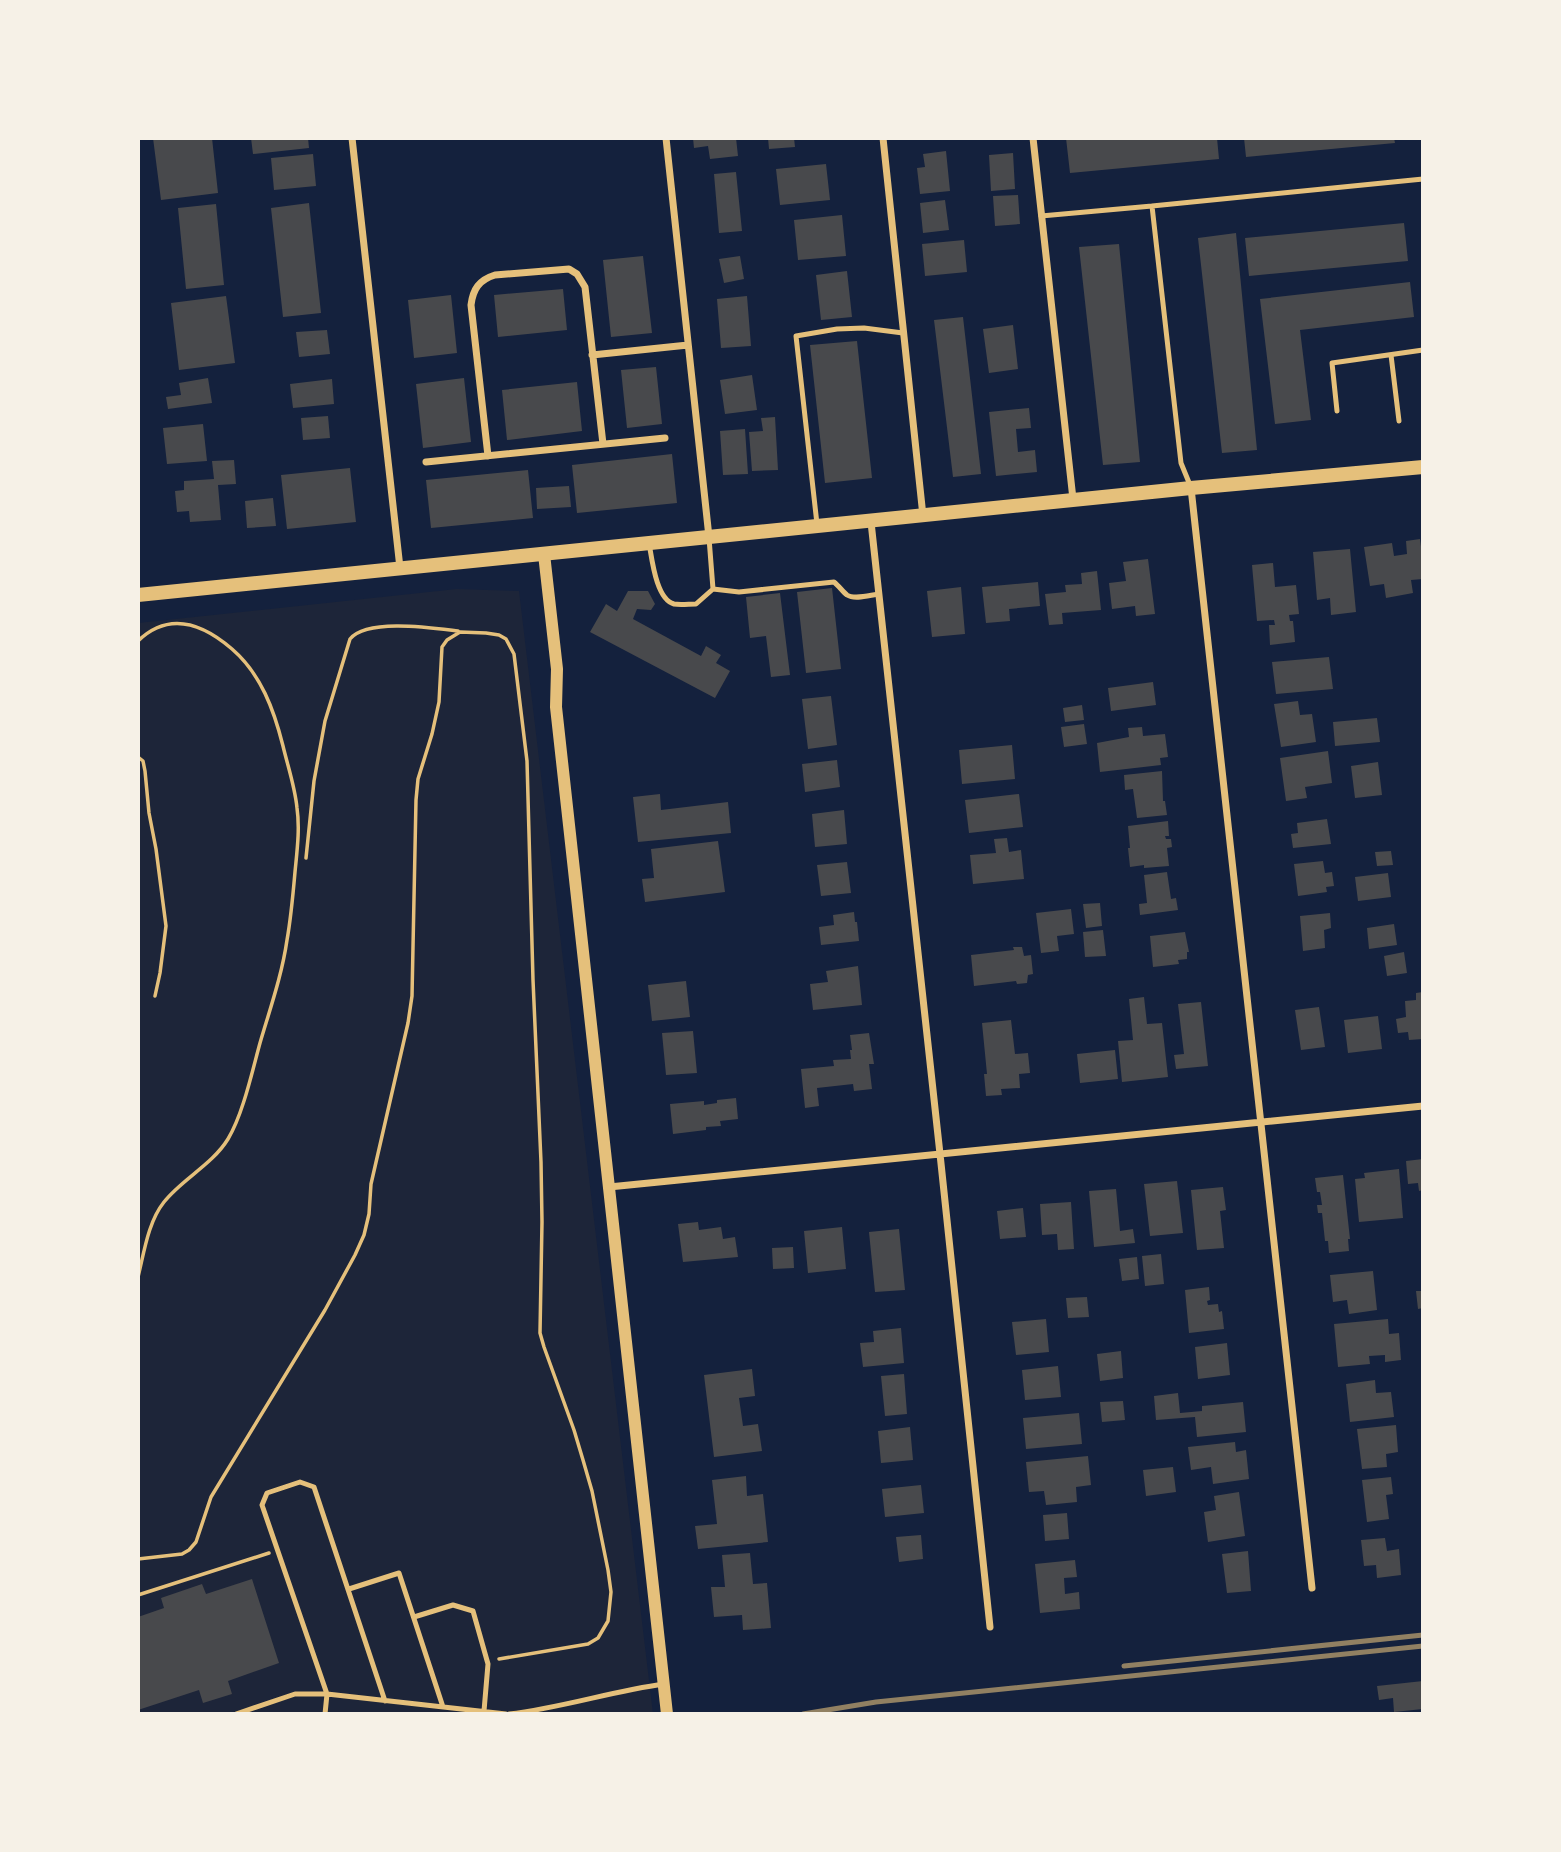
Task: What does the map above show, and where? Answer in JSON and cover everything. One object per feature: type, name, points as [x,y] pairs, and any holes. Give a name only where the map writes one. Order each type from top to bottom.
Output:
[{"type":"main road","points":[[138,595],[1423,467]]},
{"type":"street","points":[[352,138],[400,568]]},
{"type":"street","points":[[666,138],[709,537]]},
{"type":"street","points":[[883,138],[923,516]]},
{"type":"street","points":[[1033,138],[1073,501]]},
{"type":"street","points":[[488,456],[471,305],[472,294],[478,284],[495,275],[569,269],[577,274],[585,286],[603,444]]},
{"type":"street","points":[[592,355],[688,345]]},
{"type":"street","points":[[426,462],[666,438]]},
{"type":"street","points":[[1191,488],[1312,1588]]},
{"type":"street","points":[[871,522],[990,1627]]},
{"type":"street","points":[[544,554],[556,669],[556,707],[667,1714]]},
{"type":"street","points":[[609,1187],[1423,1106]]},
{"type":"lane","points":[[1041,216],[1423,179]]},
{"type":"lane","points":[[1152,206],[1181,463],[1191,488]]},
{"type":"lane","points":[[817,527],[796,336],[836,329],[864,328],[903,333]]},
{"type":"lane","points":[[1337,411],[1332,363],[1423,350]]},
{"type":"lane","points":[[1391,355],[1399,421]]},
{"type":"lane","points":[[709,537],[713,589]]},
{"type":"lane","points":[[649,543],[657,581],[664,598],[673,604],[696,604],[713,589],[739,592],[834,582],[845,594],[852,597],[879,594]]},
{"type":"lane","points":[[325,1714],[327,1694],[262,1505],[267,1493],[300,1482],[314,1487],[385,1700]]},
{"type":"lane","points":[[349,1589],[399,1573],[443,1707]]},
{"type":"lane","points":[[414,1617],[453,1605],[473,1611],[488,1664],[484,1711]]},
{"type":"lane","points":[[236,1714],[295,1694],[327,1694],[508,1714],[539,1711],[631,1688],[664,1684]]},
{"type":"path","points":[[138,641],[147,632],[165,625],[195,625],[217,636],[251,669],[265,692],[276,719],[295,788],[298,844],[287,942],[277,986],[240,1110],[229,1138],[218,1153],[164,1202],[155,1218],[138,1277]]},
{"type":"path","points":[[306,858],[314,781],[325,721],[350,639],[355,633],[367,629],[426,628],[499,635],[506,639],[514,654],[527,761],[542,1222],[541,1333],[592,1491],[611,1592],[608,1620],[598,1638],[588,1644],[503,1658],[488,1664]]},
{"type":"path","points":[[138,1559],[183,1553],[196,1542],[211,1497],[340,1285],[364,1235],[371,1184],[412,996],[418,779],[437,710],[442,646],[460,632]]},
{"type":"path","points":[[138,757],[143,761],[145,771],[166,926],[155,996]]},
{"type":"path","points":[[138,1595],[277,1550]]},
{"type":"shaded area","points":[[457,589],[519,591],[653,1714],[138,1714],[138,623]]},
{"type":"building","points":[[153,138],[212,138],[218,193],[161,200]]},
{"type":"building","points":[[251,138],[308,138],[309,148],[253,154]]},
{"type":"building","points":[[693,138],[736,138],[738,156],[710,159],[708,146],[694,148]]},
{"type":"building","points":[[768,138],[794,138],[795,147],[769,149]]},
{"type":"building","points":[[1066,138],[1217,138],[1219,159],[1070,173]]},
{"type":"building","points":[[1244,138],[1394,138],[1395,143],[1246,157]]},
{"type":"building","points":[[946,151],[950,191],[920,194],[917,168],[925,167],[923,154]]},
{"type":"building","points":[[1013,153],[1015,189],[991,191],[989,155]]},
{"type":"building","points":[[313,154],[316,186],[274,190],[271,158]]},
{"type":"building","points":[[826,164],[830,200],[780,205],[776,169]]},
{"type":"building","points":[[736,172],[742,231],[719,233],[714,174]]},
{"type":"building","points":[[1018,195],[1020,224],[995,226],[993,196]]},
{"type":"building","points":[[945,200],[949,230],[923,233],[920,203]]},
{"type":"building","points":[[309,203],[321,313],[283,317],[271,208]]},
{"type":"building","points":[[216,204],[224,285],[186,289],[178,208]]},
{"type":"building","points":[[842,215],[846,256],[798,260],[794,220]]},
{"type":"building","points":[[1404,223],[1408,261],[1249,276],[1245,238]]},
{"type":"building","points":[[1236,233],[1257,450],[1222,453],[1198,238]]},
{"type":"building","points":[[964,240],[967,272],[925,276],[922,244]]},
{"type":"building","points":[[1119,244],[1140,462],[1103,465],[1079,247]]},
{"type":"building","points":[[643,256],[652,333],[611,337],[603,260]]},
{"type":"building","points":[[740,256],[744,279],[724,283],[719,259]]},
{"type":"building","points":[[847,271],[852,317],[821,320],[816,275]]},
{"type":"building","points":[[1410,282],[1414,317],[1300,330],[1311,420],[1275,424],[1260,299]]},
{"type":"building","points":[[563,289],[567,330],[498,337],[494,295]]},
{"type":"building","points":[[451,295],[457,353],[414,358],[408,300]]},
{"type":"building","points":[[226,296],[235,363],[179,370],[171,303]]},
{"type":"building","points":[[747,296],[751,346],[721,348],[717,299]]},
{"type":"building","points":[[963,317],[981,474],[953,477],[934,320]]},
{"type":"building","points":[[1013,325],[1018,369],[989,373],[983,329]]},
{"type":"building","points":[[327,330],[330,354],[299,357],[296,332]]},
{"type":"building","points":[[857,341],[872,478],[825,483],[810,345]]},
{"type":"building","points":[[656,367],[662,424],[627,428],[621,370]]},
{"type":"building","points":[[752,375],[757,410],[725,414],[720,380]]},
{"type":"building","points":[[208,378],[212,403],[168,409],[166,397],[181,395],[179,383]]},
{"type":"building","points":[[464,378],[471,442],[423,448],[416,384]]},
{"type":"building","points":[[332,379],[334,404],[293,408],[290,384]]},
{"type":"building","points":[[577,382],[582,431],[507,440],[502,390]]},
{"type":"building","points":[[1029,408],[1031,428],[1016,429],[1018,452],[1035,450],[1037,472],[996,476],[989,412]]},
{"type":"building","points":[[328,416],[330,438],[303,440],[301,418]]},
{"type":"building","points":[[775,417],[778,470],[752,471],[749,432],[763,431],[761,418]]},
{"type":"building","points":[[203,424],[207,461],[167,464],[163,428]]},
{"type":"building","points":[[745,429],[748,474],[723,475],[720,431]]},
{"type":"building","points":[[672,454],[677,503],[577,513],[572,465]]},
{"type":"building","points":[[234,460],[236,484],[218,485],[221,520],[190,522],[189,511],[177,512],[175,491],[184,490],[184,481],[214,479],[212,461]]},
{"type":"building","points":[[350,468],[356,522],[287,529],[281,475]]},
{"type":"building","points":[[528,470],[533,518],[431,528],[426,480]]},
{"type":"building","points":[[569,486],[571,507],[537,509],[536,488]]},
{"type":"building","points":[[273,498],[276,526],[247,528],[245,501]]},
{"type":"building","points":[[1420,539],[1423,579],[1411,580],[1413,593],[1386,598],[1384,584],[1370,586],[1364,547],[1392,543],[1394,556],[1407,554],[1406,541]]},
{"type":"building","points":[[1350,549],[1356,612],[1331,615],[1330,598],[1317,600],[1313,552]]},
{"type":"building","points":[[1148,559],[1155,614],[1136,616],[1135,606],[1112,609],[1109,583],[1126,581],[1123,562]]},
{"type":"building","points":[[1273,563],[1275,587],[1296,585],[1299,614],[1289,615],[1290,621],[1293,621],[1295,642],[1270,645],[1269,625],[1275,625],[1274,620],[1257,621],[1252,565]]},
{"type":"building","points":[[1097,571],[1101,610],[1062,613],[1063,624],[1049,625],[1045,594],[1066,592],[1065,585],[1082,584],[1081,573]]},
{"type":"building","points":[[1038,582],[1040,606],[1009,609],[1010,621],[986,623],[982,587]]},
{"type":"building","points":[[961,587],[965,634],[932,637],[927,591]]},
{"type":"building","points":[[832,588],[841,669],[806,673],[797,592]]},
{"type":"building","points":[[628,591],[648,591],[655,604],[651,610],[637,609],[633,619],[701,656],[706,646],[721,655],[716,663],[730,671],[715,698],[590,632],[606,604],[617,611]]},
{"type":"building","points":[[780,593],[790,675],[771,677],[766,636],[750,638],[746,597]]},
{"type":"building","points":[[1329,657],[1333,689],[1276,694],[1272,662]]},
{"type":"building","points":[[1153,682],[1156,705],[1111,711],[1108,688]]},
{"type":"building","points":[[831,696],[837,745],[808,749],[802,699]]},
{"type":"building","points":[[1298,701],[1300,715],[1312,714],[1316,742],[1281,747],[1274,704]]},
{"type":"building","points":[[1082,705],[1084,720],[1065,722],[1063,708]]},
{"type":"building","points":[[1377,718],[1380,742],[1335,746],[1333,722]]},
{"type":"building","points":[[1084,724],[1087,744],[1064,747],[1061,727]]},
{"type":"building","points":[[1142,727],[1143,736],[1165,734],[1168,757],[1160,758],[1161,765],[1100,772],[1097,743],[1129,737],[1128,728]]},
{"type":"building","points":[[1012,745],[1015,779],[962,784],[959,750]]},
{"type":"building","points":[[1328,751],[1332,783],[1305,787],[1307,798],[1286,801],[1280,758]]},
{"type":"building","points":[[837,760],[840,787],[805,792],[802,764]]},
{"type":"building","points":[[1378,762],[1382,795],[1355,798],[1351,766]]},
{"type":"building","points":[[1162,771],[1163,801],[1167,815],[1137,818],[1133,789],[1125,790],[1124,775]]},
{"type":"building","points":[[660,794],[661,810],[728,802],[731,833],[638,842],[633,797]]},
{"type":"building","points":[[1019,794],[1023,827],[969,833],[965,800]]},
{"type":"building","points":[[844,810],[847,844],[815,847],[812,814]]},
{"type":"building","points":[[1327,819],[1331,844],[1293,848],[1291,834],[1298,833],[1297,823]]},
{"type":"building","points":[[1168,821],[1169,836],[1165,836],[1166,839],[1171,839],[1172,847],[1167,848],[1169,866],[1130,867],[1128,826]]},
{"type":"building","points":[[1007,838],[1009,852],[1021,850],[1024,879],[973,884],[970,855],[996,853],[994,839]]},
{"type":"building","points":[[718,841],[725,892],[645,902],[642,879],[654,878],[651,849]]},
{"type":"building","points":[[1391,851],[1393,865],[1377,866],[1375,852]]},
{"type":"building","points":[[1323,861],[1325,873],[1332,872],[1334,886],[1326,887],[1327,892],[1298,896],[1294,864]]},
{"type":"building","points":[[847,862],[851,893],[821,896],[817,865]]},
{"type":"building","points":[[1167,872],[1171,899],[1176,898],[1178,910],[1140,915],[1139,904],[1147,903],[1144,875]]},
{"type":"building","points":[[1388,873],[1391,897],[1358,901],[1355,877]]},
{"type":"building","points":[[1100,903],[1102,926],[1086,928],[1083,904]]},
{"type":"building","points":[[1071,909],[1074,934],[1057,936],[1059,951],[1041,953],[1036,913]]},
{"type":"building","points":[[854,912],[859,941],[821,945],[819,927],[834,925],[833,915]]},
{"type":"building","points":[[1330,913],[1331,928],[1324,930],[1325,948],[1303,951],[1300,916]]},
{"type":"building","points":[[1394,924],[1397,945],[1369,949],[1367,928]]},
{"type":"building","points":[[1103,930],[1106,956],[1085,957],[1083,932]]},
{"type":"building","points":[[1185,932],[1189,952],[1187,959],[1178,960],[1179,964],[1153,967],[1150,936]]},
{"type":"building","points":[[1013,947],[1022,947],[1024,956],[1031,955],[1033,974],[1028,975],[1027,983],[1017,984],[1016,981],[974,986],[971,955],[1014,950]]},
{"type":"building","points":[[1404,952],[1407,973],[1387,976],[1384,956]]},
{"type":"building","points":[[858,966],[862,1005],[813,1010],[810,984],[828,982],[826,971]]},
{"type":"building","points":[[686,981],[690,1017],[652,1021],[648,985]]},
{"type":"building","points":[[1423,992],[1423,1039],[1409,1040],[1408,1032],[1398,1033],[1396,1019],[1406,1017],[1405,1001],[1416,1000],[1416,993]]},
{"type":"building","points":[[1144,997],[1147,1024],[1162,1023],[1168,1077],[1122,1082],[1118,1041],[1133,1040],[1129,999]]},
{"type":"building","points":[[1201,1002],[1208,1066],[1176,1069],[1174,1055],[1184,1054],[1178,1004]]},
{"type":"building","points":[[1319,1007],[1325,1047],[1301,1050],[1295,1010]]},
{"type":"building","points":[[1378,1016],[1382,1049],[1348,1053],[1344,1020]]},
{"type":"building","points":[[1011,1020],[1015,1054],[1028,1053],[1030,1073],[1019,1074],[1020,1088],[1001,1089],[1002,1095],[986,1096],[984,1074],[987,1074],[982,1023]]},
{"type":"building","points":[[693,1031],[697,1073],[666,1075],[662,1033]]},
{"type":"building","points":[[869,1033],[874,1064],[869,1064],[872,1089],[854,1091],[853,1084],[817,1088],[819,1106],[805,1108],[801,1069],[834,1066],[833,1060],[851,1059],[850,1035]]},
{"type":"building","points":[[1115,1050],[1118,1079],[1080,1083],[1077,1054]]},
{"type":"building","points":[[736,1098],[738,1119],[720,1121],[721,1126],[706,1127],[706,1130],[673,1134],[670,1104],[704,1101],[704,1105],[717,1103],[717,1100]]},
{"type":"building","points":[[1423,1159],[1423,1190],[1419,1191],[1418,1183],[1408,1184],[1406,1161]]},
{"type":"building","points":[[1399,1169],[1403,1218],[1359,1222],[1355,1179],[1365,1178],[1364,1173]]},
{"type":"building","points":[[1343,1175],[1349,1251],[1329,1253],[1322,1213],[1318,1213],[1317,1205],[1322,1205],[1315,1178]]},
{"type":"building","points":[[1177,1181],[1183,1233],[1150,1236],[1144,1184]]},
{"type":"building","points":[[1223,1187],[1226,1210],[1220,1211],[1224,1248],[1197,1250],[1191,1190]]},
{"type":"building","points":[[1116,1189],[1120,1231],[1133,1229],[1135,1243],[1094,1247],[1089,1191]]},
{"type":"building","points":[[1071,1202],[1074,1249],[1058,1250],[1057,1234],[1042,1235],[1040,1204]]},
{"type":"building","points":[[1023,1208],[1026,1237],[1000,1239],[997,1211]]},
{"type":"building","points":[[698,1222],[699,1230],[721,1227],[723,1239],[735,1237],[738,1257],[683,1262],[678,1224]]},
{"type":"building","points":[[842,1227],[846,1269],[808,1273],[804,1231]]},
{"type":"building","points":[[899,1229],[905,1290],[875,1292],[869,1232]]},
{"type":"building","points":[[793,1247],[794,1268],[773,1269],[772,1248]]},
{"type":"building","points":[[1161,1254],[1164,1284],[1145,1286],[1142,1256]]},
{"type":"building","points":[[1137,1257],[1139,1279],[1122,1281],[1119,1259]]},
{"type":"building","points":[[1373,1271],[1377,1310],[1349,1314],[1347,1300],[1333,1302],[1330,1275]]},
{"type":"building","points":[[1209,1287],[1208,1305],[1218,1304],[1219,1312],[1222,1311],[1224,1329],[1189,1333],[1185,1290]]},
{"type":"building","points":[[1416,1291],[1423,1291],[1423,1308],[1418,1309]]},
{"type":"building","points":[[1087,1297],[1089,1317],[1068,1318],[1066,1298]]},
{"type":"building","points":[[1046,1319],[1049,1352],[1016,1355],[1012,1322]]},
{"type":"building","points":[[1388,1319],[1389,1334],[1399,1333],[1401,1360],[1385,1362],[1385,1355],[1369,1356],[1370,1364],[1338,1367],[1334,1324]]},
{"type":"building","points":[[901,1328],[904,1363],[863,1367],[860,1343],[874,1342],[873,1331]]},
{"type":"building","points":[[1227,1343],[1230,1375],[1198,1379],[1195,1347]]},
{"type":"building","points":[[1121,1351],[1123,1378],[1100,1381],[1097,1354]]},
{"type":"building","points":[[1058,1366],[1061,1397],[1025,1400],[1022,1370]]},
{"type":"building","points":[[752,1369],[755,1396],[739,1398],[743,1426],[758,1424],[762,1451],[714,1457],[704,1375]]},
{"type":"building","points":[[904,1374],[907,1414],[885,1416],[881,1376]]},
{"type":"building","points":[[1375,1380],[1376,1393],[1391,1392],[1394,1417],[1350,1422],[1346,1384]]},
{"type":"building","points":[[1178,1393],[1180,1413],[1202,1411],[1202,1406],[1243,1402],[1246,1432],[1197,1437],[1195,1417],[1156,1420],[1154,1396]]},
{"type":"building","points":[[1123,1401],[1125,1420],[1102,1422],[1100,1402]]},
{"type":"building","points":[[1079,1413],[1082,1444],[1026,1449],[1023,1418]]},
{"type":"building","points":[[1396,1425],[1398,1452],[1386,1454],[1387,1467],[1362,1469],[1357,1429]]},
{"type":"building","points":[[910,1427],[913,1460],[881,1463],[878,1431]]},
{"type":"building","points":[[1235,1442],[1236,1452],[1246,1450],[1249,1479],[1213,1484],[1211,1467],[1191,1470],[1188,1447]]},
{"type":"building","points":[[1088,1456],[1091,1485],[1076,1487],[1077,1502],[1046,1505],[1044,1491],[1029,1492],[1026,1462]]},
{"type":"building","points":[[1173,1467],[1176,1492],[1146,1496],[1143,1470]]},
{"type":"building","points":[[746,1476],[747,1496],[763,1494],[768,1542],[698,1549],[695,1526],[717,1524],[712,1480]]},
{"type":"building","points":[[1391,1477],[1393,1494],[1386,1495],[1389,1519],[1367,1522],[1362,1480]]},
{"type":"building","points":[[921,1485],[924,1513],[885,1517],[882,1489]]},
{"type":"building","points":[[1239,1492],[1245,1536],[1208,1542],[1204,1512],[1216,1510],[1214,1496]]},
{"type":"building","points":[[1067,1513],[1069,1539],[1045,1541],[1043,1515]]},
{"type":"building","points":[[921,1535],[923,1559],[899,1562],[896,1537]]},
{"type":"building","points":[[1385,1538],[1387,1551],[1399,1549],[1401,1575],[1377,1578],[1376,1565],[1364,1566],[1361,1540]]},
{"type":"building","points":[[1248,1551],[1251,1591],[1227,1593],[1222,1554]]},
{"type":"building","points":[[750,1553],[753,1584],[767,1583],[771,1628],[743,1630],[742,1615],[714,1617],[711,1587],[725,1587],[722,1555]]},
{"type":"building","points":[[1075,1560],[1077,1577],[1064,1578],[1065,1594],[1079,1592],[1080,1609],[1040,1613],[1035,1564]]},
{"type":"building","points":[[252,1579],[279,1663],[228,1681],[232,1694],[203,1703],[199,1690],[138,1710],[138,1617],[164,1608],[161,1598],[202,1584],[206,1594]]},
{"type":"building","points":[[1423,1681],[1423,1709],[1394,1712],[1393,1698],[1379,1700],[1377,1686]]},
{"type":"railway","points":[[1124,1666],[1423,1635]]},
{"type":"railway","points":[[803,1714],[876,1702],[1423,1646]]}]
